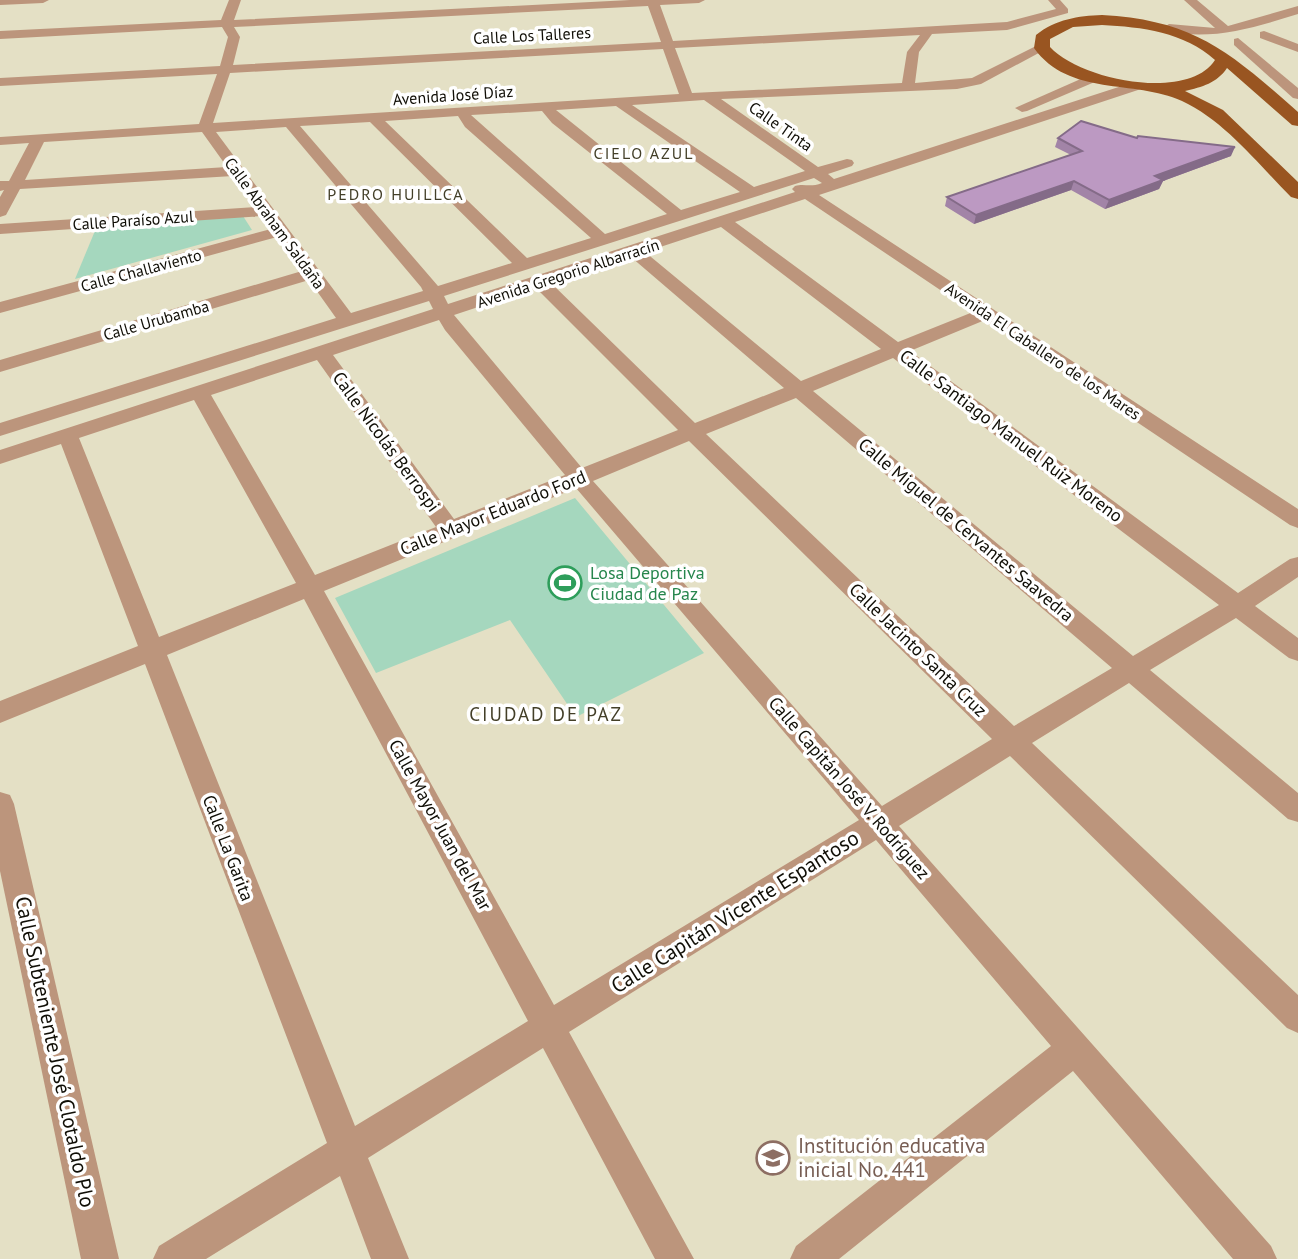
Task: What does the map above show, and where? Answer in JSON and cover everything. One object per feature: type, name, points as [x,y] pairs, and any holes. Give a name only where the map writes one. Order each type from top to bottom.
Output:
[{"type":"main road","points":[[1219,53],[1223,60],[1220,69],[1210,79],[1189,85],[1161,88],[1136,86],[1092,78],[1059,64],[1042,48],[1042,38],[1051,29],[1078,22],[1115,20],[1169,28],[1201,41],[1219,53],[1298,121]]},
{"type":"main road","points":[[1161,88],[1189,98],[1217,114],[1298,193]]},
{"type":"street","points":[[0,2],[43,0]]},
{"type":"street","points":[[226,24],[234,0]]},
{"type":"street","points":[[0,35],[699,0]]},
{"type":"street","name":"Calle Los Talleres","points":[[0,82],[1007,26],[1064,11],[1054,0]]},
{"type":"street","points":[[1190,0],[1225,30]]},
{"type":"street","points":[[652,1],[687,98]]},
{"type":"street","points":[[1169,28],[1207,34],[1298,10]]},
{"type":"street","points":[[205,127],[227,69],[234,37],[226,24]]},
{"type":"street","points":[[908,86],[913,52],[929,30]]},
{"type":"street","points":[[1219,53],[1238,42],[1281,32],[1298,40]]},
{"type":"street","points":[[1281,32],[1298,48]]},
{"type":"street","points":[[1238,42],[1298,95]]},
{"type":"street","name":"Avenida José Díaz","points":[[0,141],[976,81],[1042,48]]},
{"type":"street","points":[[971,124],[1022,108],[1092,78]]},
{"type":"street","name":"Avenida Gregorio Albarracín","points":[[0,457],[322,353],[440,303],[531,273],[634,251],[1136,86]]},
{"type":"street","name":"Calle Tinta","points":[[707,96],[835,185]]},
{"type":"street","points":[[619,102],[752,193]]},
{"type":"street","points":[[545,106],[557,120],[679,216]]},
{"type":"street","points":[[1022,108],[1042,116]]},
{"type":"street","points":[[462,112],[470,124],[602,240]]},
{"type":"street","name":"Calle Jacinto Santa Cruz","points":[[373,117],[692,432],[1298,1017]]},
{"type":"street","name":"Calle Capitán José V. Rodríguez","points":[[289,122],[440,303],[451,326],[579,478],[1258,1259]]},
{"type":"street","name":"Calle Abraham Saldaña","points":[[205,127],[346,319]]},
{"type":"street","points":[[0,212],[7,186],[39,139]]},
{"type":"street","name":"Avenida Gregorio Albarracín","points":[[0,430],[346,319],[440,303],[531,273],[602,240],[855,160]]},
{"type":"street","points":[[7,186],[237,171]]},
{"type":"street","name":"Avenida El Caballero de los Mares","points":[[788,182],[1298,520]]},
{"type":"street","name":"Calle Paraíso Azul","points":[[0,229],[266,211]]},
{"type":"street","name":"Calle Santiago Manuel Ruiz Moreno","points":[[723,221],[1298,651]]},
{"type":"street","name":"Calle Challaviento","points":[[0,308],[281,231]]},
{"type":"street","name":"Calle Miguel de Cervantes Saavedra","points":[[634,251],[1298,810]]},
{"type":"street","name":"Calle Urubamba","points":[[0,366],[312,274]]},
{"type":"street","name":"Calle Mayor Eduardo Ford","points":[[0,712],[987,313]]},
{"type":"street","name":"Calle Nicolás Berrospi","points":[[322,353],[450,530]]},
{"type":"street","name":"Calle Mayor Juan del Mar","points":[[200,393],[310,587],[675,1259]]},
{"type":"street","name":"Calle La Garita","points":[[68,435],[390,1259]]},
{"type":"street","name":"Calle Capitán Vicente Espantoso","points":[[172,1259],[550,1028],[879,822],[1237,606],[1298,565]]},
{"type":"street","name":"Calle Subteniente José Clotaldo Plo","points":[[0,804],[100,1259]]},
{"type":"street","points":[[809,1259],[1075,1048]]},
{"type":"green space","points":[[243,216],[252,230],[75,279],[97,226]]},
{"type":"green space","name":"Losa Deportiva Ciudad de Paz","points":[[575,498],[704,653],[576,717],[510,620],[376,673],[335,598]]},
{"type":"building","points":[[1081,121],[1137,138],[1235,147],[1155,176],[1163,180],[1109,200],[1074,181],[976,215],[947,197],[1082,151],[1058,138]]},
{"type":"place","name":"Losa Deportiva Ciudad de Paz","points":[[565,583]]},
{"type":"place","name":"Institución educativa inicial No. 441","points":[[773,1158]]},
{"type":"district","name":"CIELO AZUL","points":[[644,153]]},
{"type":"district","name":"PEDRO HUILLCA","points":[[396,194]]},
{"type":"district","name":"CIUDAD DE PAZ","points":[[546,714]]}]
